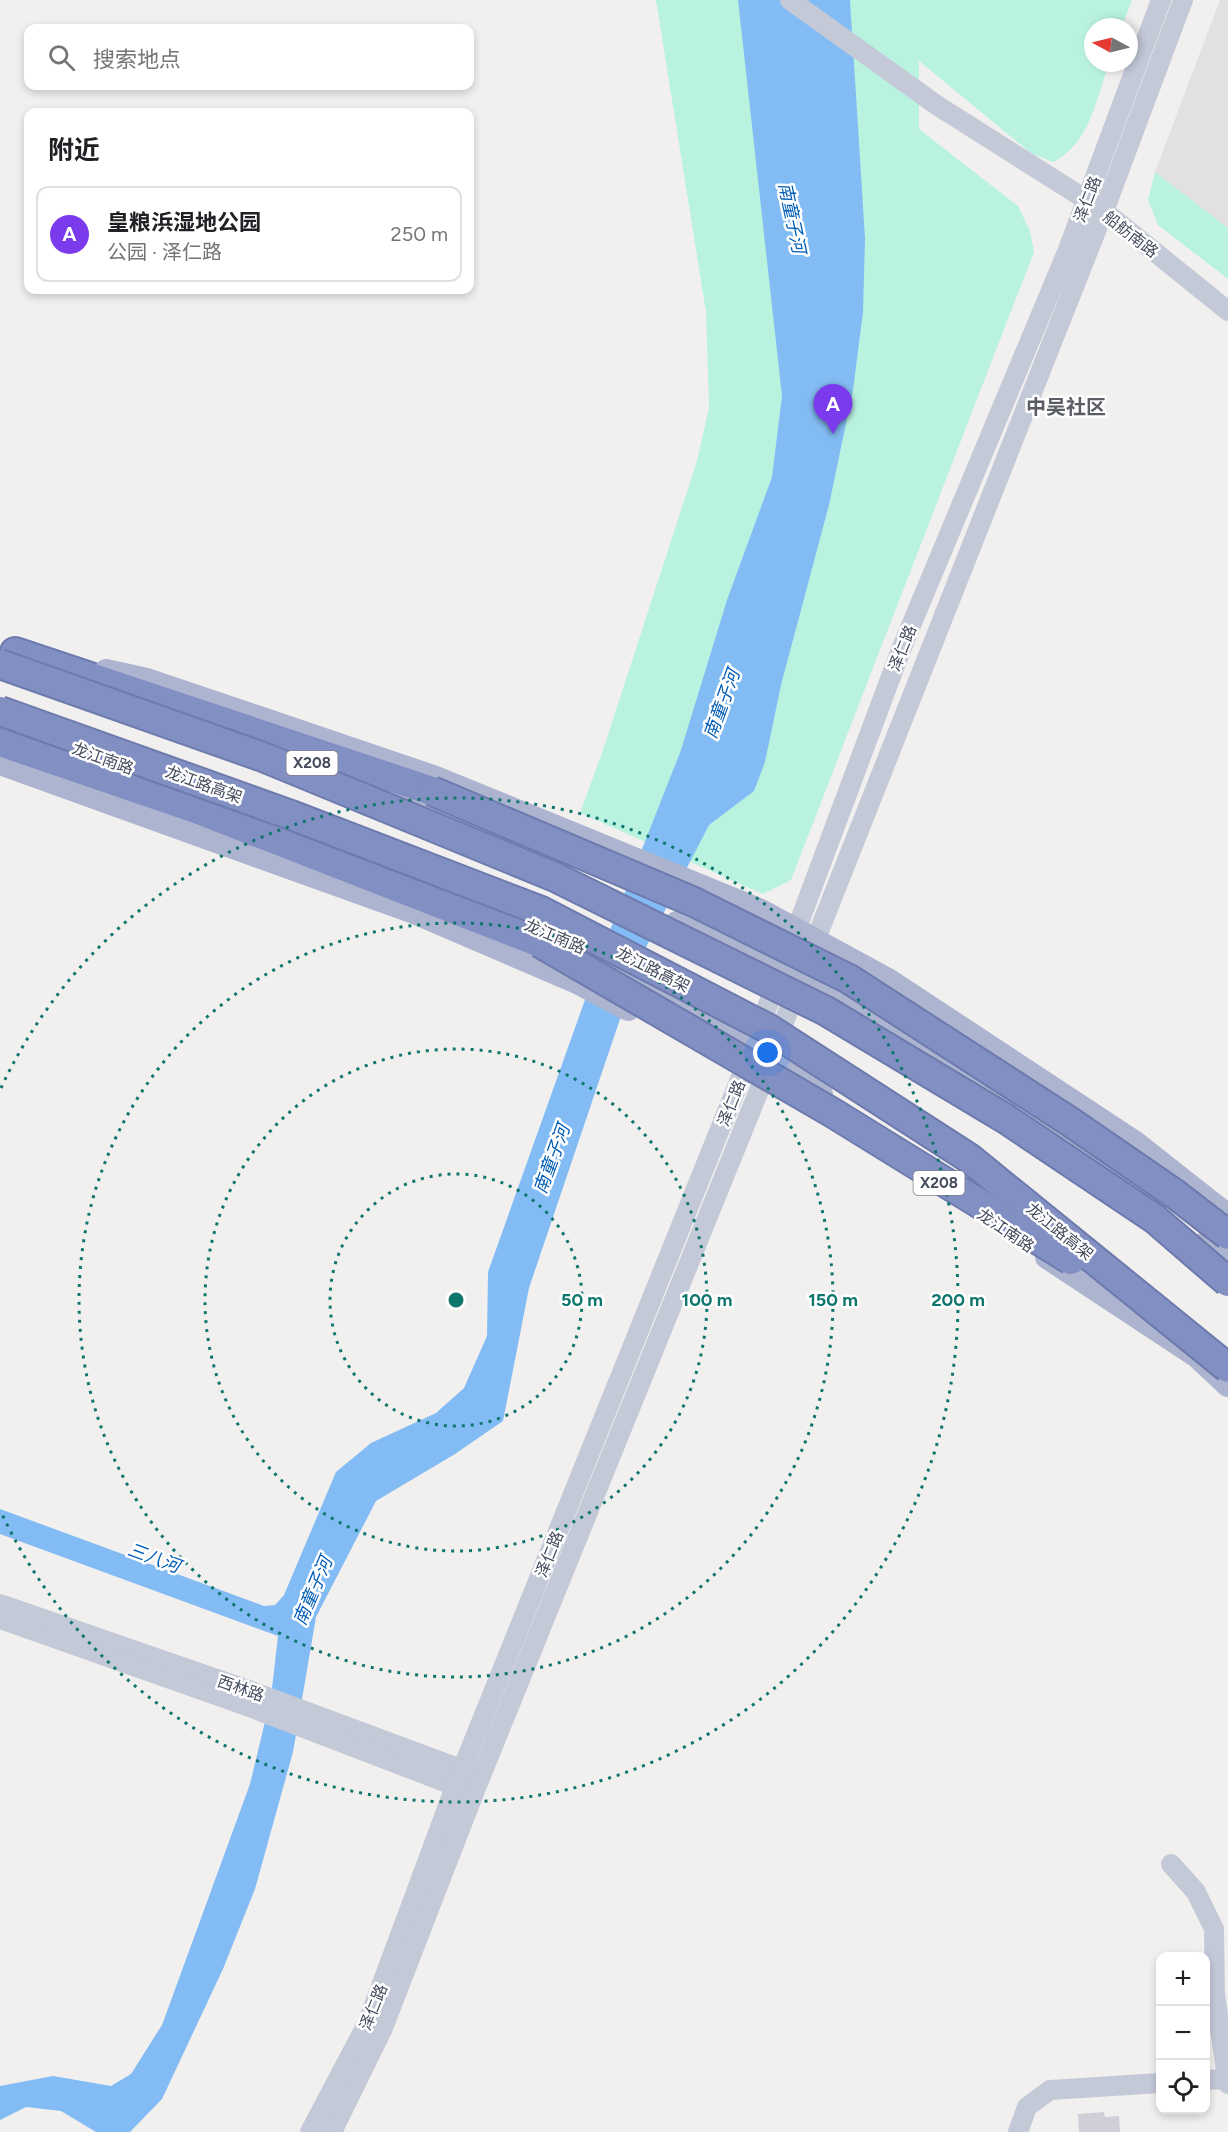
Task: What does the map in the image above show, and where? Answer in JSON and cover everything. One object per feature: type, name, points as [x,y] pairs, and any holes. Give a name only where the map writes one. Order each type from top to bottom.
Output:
[{"type":"highway","points":[[5,654],[432,791],[694,902],[849,979],[1068,1121],[1175,1194],[1216,1240]]},
{"type":"highway","points":[[5,654],[555,877],[826,1011],[1006,1119],[1155,1219],[1228,1282]]},
{"type":"highway","name":"龙江路高架","points":[[0,711],[291,815],[541,911],[759,1023],[969,1158],[1228,1368]]},
{"type":"highway","points":[[0,742],[196,810],[540,943],[843,1119],[1172,1321]]},
{"type":"main road","points":[[5,654],[158,684],[436,778],[761,911],[888,980],[1134,1142],[1228,1216]]},
{"type":"main road","name":"X208","points":[[5,654],[429,807],[790,975],[1061,1131],[1216,1240],[1228,1263]]},
{"type":"main road","name":"龙江南路","points":[[0,720],[367,855],[596,954],[763,1050],[961,1200],[1197,1356],[1228,1385]]},
{"type":"main road","points":[[0,763],[414,912],[577,982],[753,1078],[961,1200]]},
{"type":"main road","points":[[1216,1240],[1228,1256]]},
{"type":"street","name":"船舫南路","points":[[790,0],[938,106],[1104,211],[1228,311]]},
{"type":"street","name":"泽仁路","points":[[806,935],[902,647],[1086,200],[1161,0]]},
{"type":"street","name":"泽仁路","points":[[332,2132],[383,2028],[753,1078],[790,975],[1104,211],[1183,0]]},
{"type":"street","name":"泽仁路","points":[[310,2132],[367,2024],[458,1778],[753,1078]]},
{"type":"street","name":"西林路","points":[[0,1604],[478,1785]]},
{"type":"street","name":"西林路","points":[[0,1619],[250,1699]]},
{"type":"street","points":[[1171,1864],[1196,1892],[1214,1929],[1215,1994],[1227,2082],[1210,2080]]},
{"type":"street","points":[[1018,2132],[1027,2107],[1050,2090],[1156,2083]]},
{"type":"shaded area","points":[[1220,0],[1228,0],[1228,228],[1155,172]]},
{"type":"green space","points":[[656,0],[1132,0],[1125,18],[1084,18],[1084,72],[1106,72],[1096,105],[1083,132],[1065,154],[1053,162],[1032,154],[919,61],[919,129],[1018,206],[1030,231],[1034,252],[791,880],[763,894],[580,813],[602,753],[697,461],[709,407],[706,312]]},
{"type":"green space","points":[[1155,172],[1228,228],[1228,279],[1158,225],[1148,200]]},
{"type":"water","name":"南童子河","points":[[738,0],[850,0],[865,239],[863,312],[853,390],[829,505],[781,685],[765,762],[754,791],[709,825],[641,957],[529,1288],[503,1421],[455,1454],[376,1501],[316,1617],[293,1752],[255,1889],[223,1969],[162,2099],[130,2132],[96,2132],[61,2111],[26,2107],[0,2120],[0,2086],[53,2076],[111,2086],[131,2074],[162,2025],[250,1784],[271,1697],[278,1636],[0,1534],[0,1509],[264,1606],[275,1605],[284,1595],[336,1472],[371,1443],[436,1413],[464,1388],[487,1336],[488,1272],[607,938],[681,750],[727,600],[772,477],[782,396]]},
{"type":"building","points":[[1104,2112],[1105,2117],[1119,2116],[1120,2132],[1079,2132],[1078,2114]]},
{"type":"place","name":"皇粮浜湿地公园","points":[[833,434]]},
{"type":"district","name":"中吴社区","points":[[1066,407]]},
{"type":"water label","name":"三八河","points":[[154,1558]]}]
